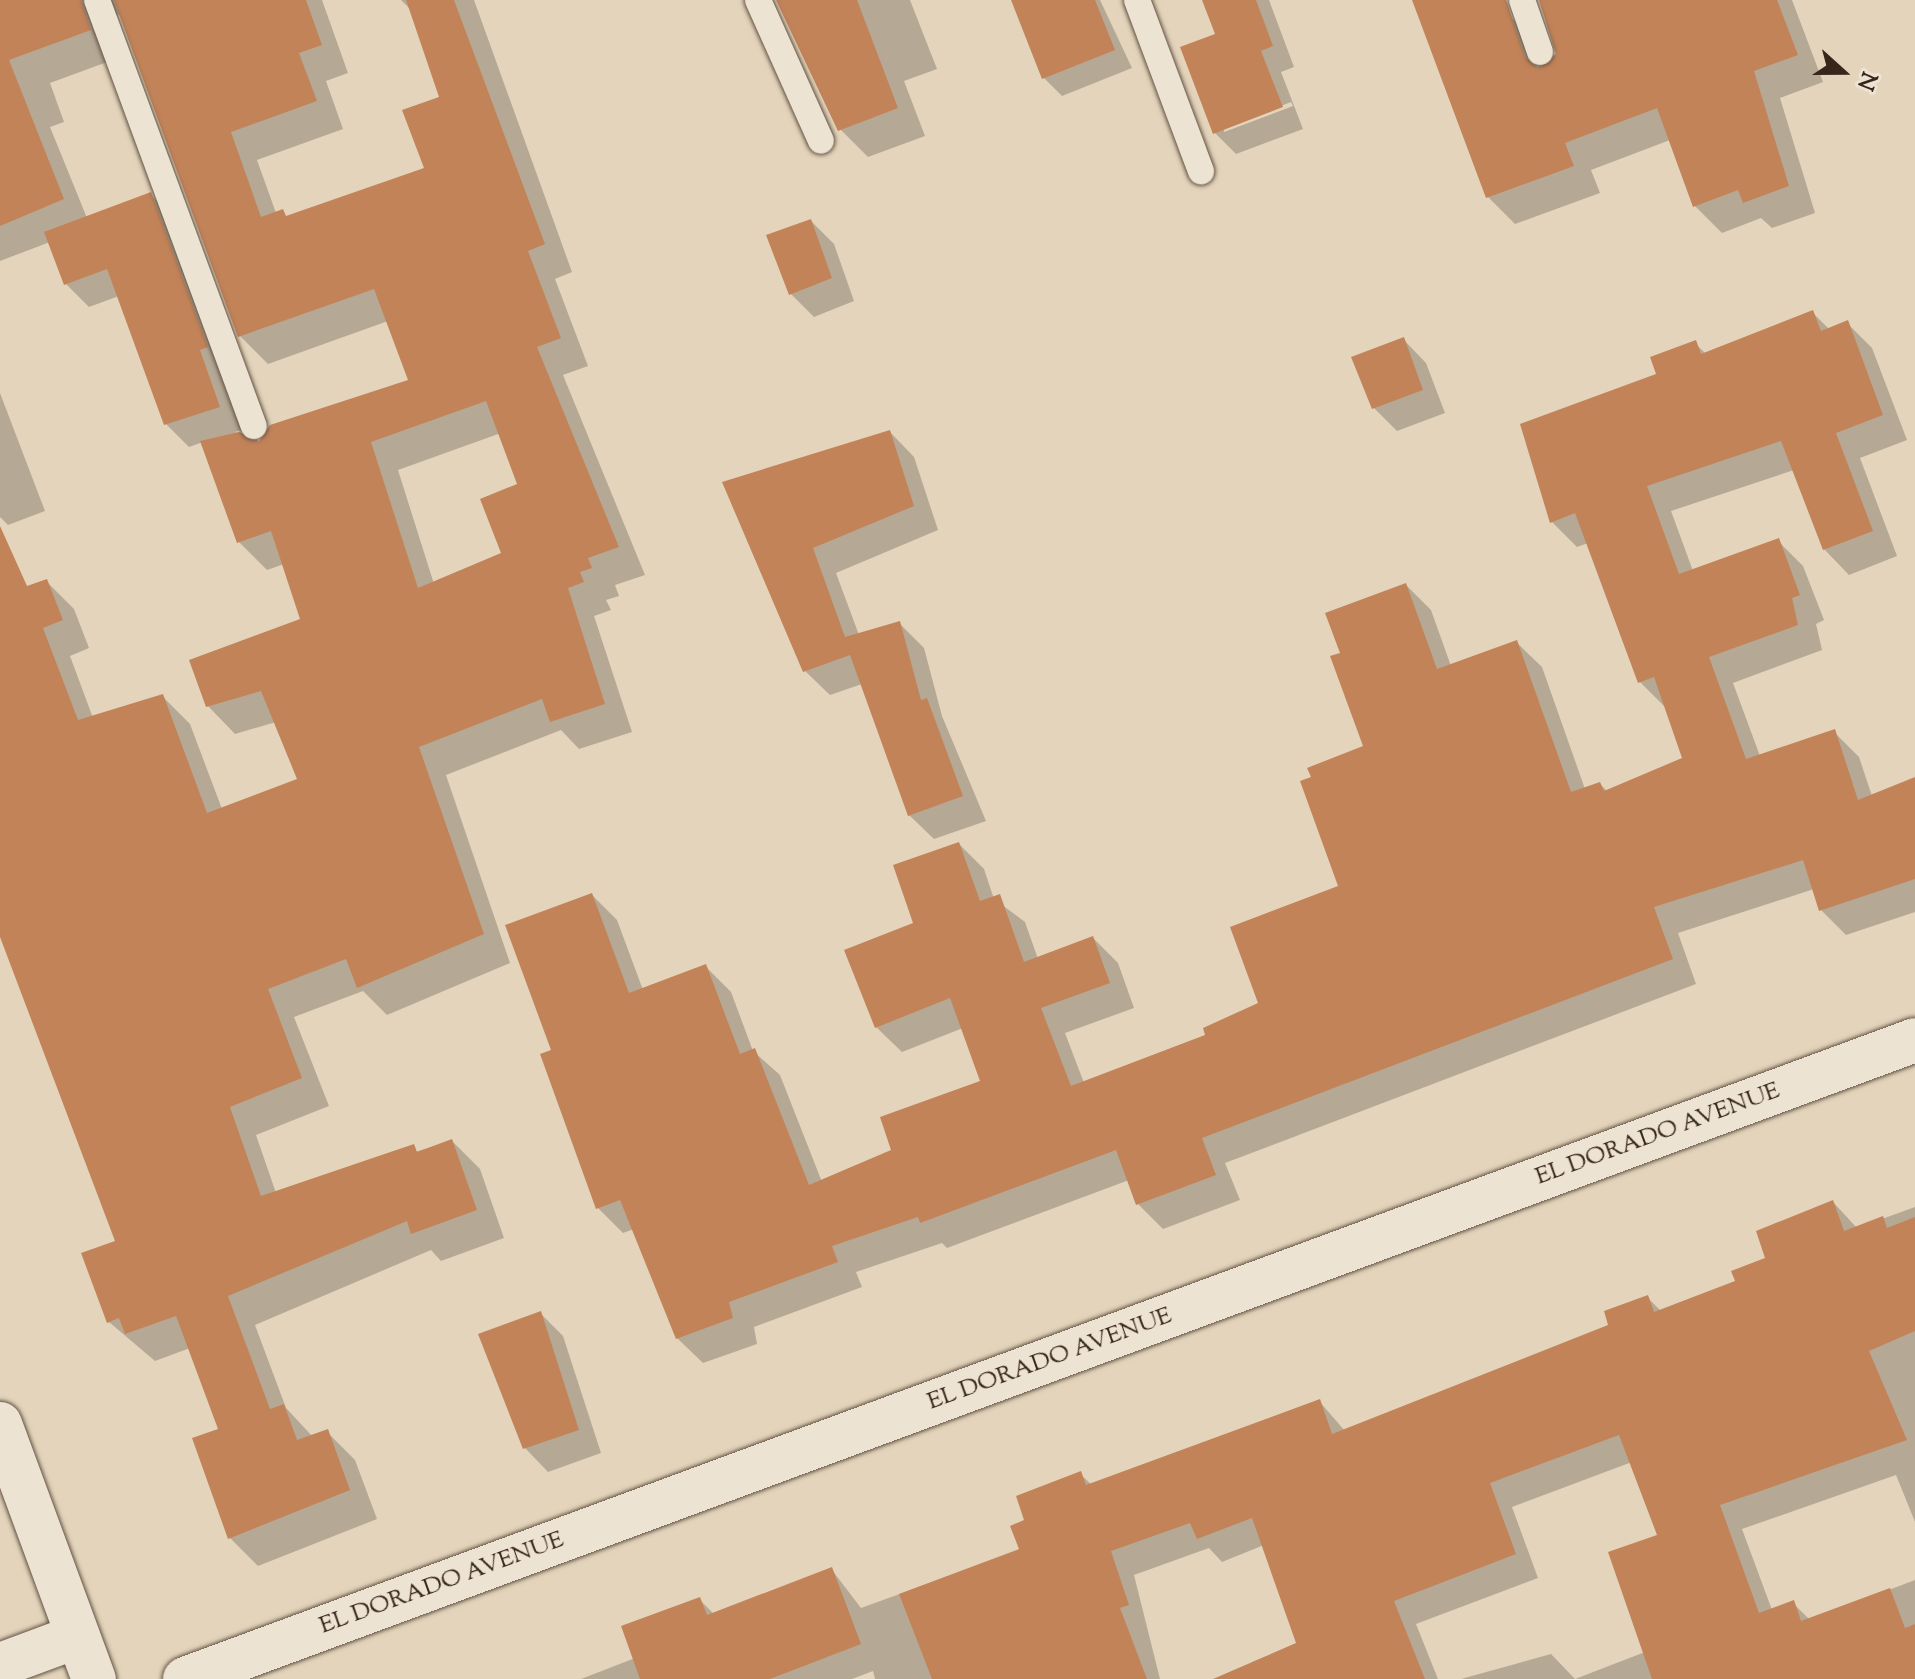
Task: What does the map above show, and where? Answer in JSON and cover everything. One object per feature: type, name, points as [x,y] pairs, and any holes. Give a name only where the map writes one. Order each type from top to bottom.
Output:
[{"type":"street","name":"EL DORADO AVENUE","points":[[185,1679],[1915,1040]]},
{"type":"street","points":[[0,1424],[94,1679]]},
{"type":"street","points":[[0,1665],[78,1636]]},
{"type":"lane","points":[[97,0],[254,426]]},
{"type":"lane","points":[[758,0],[821,141]]},
{"type":"lane","points":[[1137,0],[1201,171]]},
{"type":"lane","points":[[1522,0],[1540,52]]},
{"type":"building","points":[[0,0],[81,0],[91,30],[9,60],[64,199],[0,226]]},
{"type":"building","points":[[114,0],[306,0],[322,45],[299,53],[317,101],[231,132],[261,217],[283,209],[286,216],[424,168],[402,110],[439,97],[406,0],[454,0],[545,244],[528,251],[561,338],[537,347],[619,547],[588,558],[592,568],[580,572],[584,582],[568,588],[605,704],[550,722],[542,699],[419,747],[484,934],[357,988],[346,959],[268,989],[302,1078],[230,1107],[261,1196],[414,1144],[417,1152],[452,1139],[477,1210],[411,1234],[407,1221],[228,1296],[270,1409],[284,1404],[297,1440],[328,1429],[350,1490],[228,1539],[192,1438],[218,1429],[176,1316],[125,1334],[119,1318],[107,1323],[81,1253],[115,1241],[0,937],[0,526],[27,586],[47,579],[63,620],[43,628],[78,720],[163,694],[207,813],[297,779],[261,691],[206,707],[189,660],[300,619],[271,531],[237,543],[200,441],[239,432],[259,441],[270,425],[408,380],[374,289],[238,337]],"holes":[[[486,401],[517,484],[480,499],[501,553],[418,588],[371,442]]]},
{"type":"building","points":[[776,0],[857,0],[898,108],[838,131]]},
{"type":"building","points":[[1011,0],[1095,0],[1115,50],[1042,79]]},
{"type":"building","points":[[1202,0],[1256,0],[1273,46],[1261,51],[1283,107],[1213,134],[1180,47],[1215,34]]},
{"type":"building","points":[[1412,0],[1506,0],[1525,57],[1538,68],[1556,54],[1539,0],[1777,0],[1798,55],[1754,71],[1789,186],[1743,203],[1738,190],[1693,207],[1657,108],[1565,143],[1574,166],[1486,198]]},
{"type":"building","points":[[151,192],[208,347],[200,350],[220,407],[164,425],[107,269],[64,285],[44,232]]},
{"type":"building","points":[[811,219],[832,278],[789,295],[766,235]]},
{"type":"building","points":[[1813,310],[1821,331],[1848,320],[1883,415],[1836,433],[1873,531],[1823,550],[1781,441],[1647,486],[1679,574],[1779,538],[1800,595],[1792,598],[1798,625],[1709,657],[1746,759],[1835,729],[1858,800],[1915,777],[1915,879],[1819,911],[1803,860],[1654,907],[1673,959],[1202,1138],[1216,1175],[1136,1205],[1116,1150],[920,1223],[918,1217],[832,1246],[838,1262],[729,1302],[733,1318],[676,1339],[620,1200],[596,1209],[540,1054],[551,1050],[505,925],[592,893],[629,993],[706,964],[740,1054],[755,1048],[809,1185],[891,1150],[880,1117],[980,1081],[950,998],[875,1028],[844,950],[913,923],[893,865],[959,842],[980,901],[1000,894],[1024,962],[1093,936],[1110,983],[1041,1008],[1071,1086],[1205,1035],[1203,1028],[1258,1003],[1230,927],[1338,886],[1300,781],[1311,777],[1307,768],[1363,746],[1330,656],[1340,653],[1325,613],[1406,583],[1437,669],[1517,640],[1571,792],[1600,782],[1604,791],[1682,758],[1654,677],[1638,683],[1575,513],[1550,523],[1520,424],[1656,374],[1650,357],[1696,340],[1701,354]]},
{"type":"building","points":[[1404,337],[1423,390],[1372,409],[1351,357]]},
{"type":"building","points":[[890,430],[914,506],[813,548],[845,637],[900,621],[921,700],[927,698],[963,796],[908,816],[850,655],[803,672],[722,482]]},
{"type":"building","points":[[1833,1200],[1844,1231],[1883,1216],[1887,1228],[1915,1217],[1915,1331],[1869,1351],[1907,1440],[1720,1505],[1759,1613],[1794,1600],[1801,1621],[1890,1588],[1905,1628],[1915,1624],[1915,1679],[1652,1679],[1608,1552],[1657,1535],[1619,1435],[1490,1483],[1516,1554],[1394,1601],[1425,1679],[1213,1679],[1296,1643],[1252,1518],[1197,1539],[1190,1523],[1111,1551],[1129,1605],[1120,1608],[1147,1679],[932,1679],[899,1594],[1019,1549],[1010,1526],[1024,1520],[1016,1496],[1081,1471],[1086,1485],[1320,1399],[1332,1434],[1608,1325],[1604,1311],[1648,1295],[1654,1312],[1735,1281],[1731,1271],[1765,1258],[1756,1231]]},
{"type":"building","points":[[541,1311],[579,1430],[523,1449],[478,1334]]},
{"type":"building","points":[[832,1567],[861,1644],[770,1679],[640,1679],[621,1626],[700,1597],[707,1615]]}]
